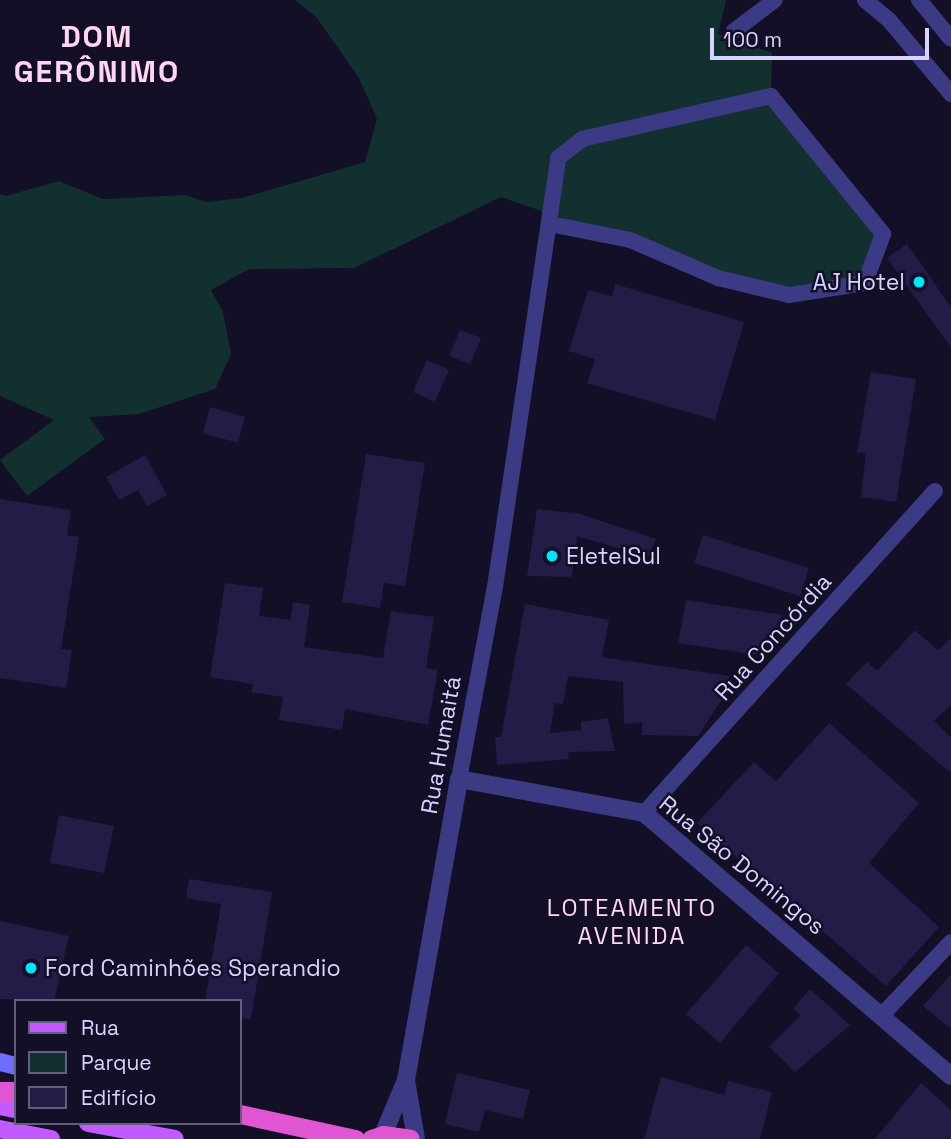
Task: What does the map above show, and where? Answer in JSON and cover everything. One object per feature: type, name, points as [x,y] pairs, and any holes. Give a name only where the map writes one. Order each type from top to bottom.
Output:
[{"type":"highway","points":[[242,1114],[355,1139]]},
{"type":"highway","points":[[377,1137],[410,1139]]},
{"type":"main road","points":[[99,1125],[175,1139]]},
{"type":"main road","points":[[0,1129],[51,1139]]},
{"type":"street","points":[[734,31],[775,0]]},
{"type":"street","points":[[865,0],[889,20],[951,94]]},
{"type":"street","points":[[919,0],[951,39]]},
{"type":"street","name":"Rua Humaitá","points":[[377,1137],[406,1080],[521,418],[558,158],[582,139],[771,96],[883,234],[865,283],[789,295],[718,278],[630,240],[550,223]]},
{"type":"street","name":"Rua Concórdia","points":[[644,813],[935,491]]},
{"type":"street","name":"Rua São Domingos","points":[[459,779],[644,813],[951,1076]]},
{"type":"street","points":[[882,1015],[951,942]]},
{"type":"street","name":"Rua Humaitá","points":[[406,1080],[416,1139]]},
{"type":"green space","points":[[295,0],[726,0],[718,34],[772,53],[771,96],[883,234],[865,283],[789,295],[501,197],[354,268],[249,269],[211,290],[223,312],[231,354],[215,389],[139,414],[89,417],[105,439],[27,496],[0,460],[54,420],[0,396],[0,194],[6,196],[59,181],[103,199],[185,195],[206,202],[242,198],[365,162],[377,119],[359,78],[317,18]]},
{"type":"building","name":"AJ Hotel","points":[[907,244],[951,307],[951,348],[887,258]]},
{"type":"building","points":[[615,284],[744,322],[715,420],[587,383],[595,359],[569,351],[588,290],[612,296]]},
{"type":"building","points":[[460,330],[481,338],[470,364],[449,356]]},
{"type":"building","points":[[427,360],[449,370],[435,402],[413,392]]},
{"type":"building","points":[[871,372],[916,379],[896,502],[861,497],[866,453],[857,452]]},
{"type":"building","points":[[210,407],[245,417],[238,443],[203,433]]},
{"type":"building","points":[[366,454],[425,463],[405,586],[384,583],[380,608],[342,602]]},
{"type":"building","points":[[145,455],[167,495],[147,506],[138,490],[119,500],[106,477]]},
{"type":"building","points":[[0,499],[71,510],[67,535],[79,537],[61,649],[72,650],[66,688],[0,678]]},
{"type":"building","name":"EletelSul","points":[[537,509],[580,514],[656,539],[648,557],[577,536],[572,577],[527,576]]},
{"type":"building","points":[[703,535],[809,568],[800,596],[694,563]]},
{"type":"building","points":[[225,583],[263,588],[259,616],[290,620],[293,602],[310,605],[304,647],[383,658],[391,611],[434,617],[426,668],[438,670],[428,725],[345,709],[342,730],[279,720],[283,697],[251,692],[253,684],[210,677]]},
{"type":"building","points":[[686,600],[783,615],[757,655],[678,643]]},
{"type":"building","points":[[525,604],[609,620],[602,657],[729,676],[723,698],[698,736],[642,735],[642,722],[624,724],[623,682],[568,676],[563,704],[555,703],[550,733],[581,730],[581,722],[608,718],[615,751],[568,752],[569,759],[497,765],[495,737],[501,737]]},
{"type":"building","points":[[915,630],[938,650],[951,638],[951,705],[934,721],[951,737],[951,773],[846,684],[867,662],[877,671]]},
{"type":"building","points":[[829,723],[919,803],[869,863],[939,927],[886,986],[697,823],[754,762],[776,781]]},
{"type":"building","points":[[59,815],[114,826],[104,873],[50,863]]},
{"type":"building","points":[[189,879],[272,892],[251,1019],[242,1018],[242,999],[205,999],[221,904],[186,898]]},
{"type":"building","name":"Ford Caminhões Sperandio","points":[[0,921],[69,936],[54,999],[0,999]]},
{"type":"building","points":[[746,945],[779,973],[720,1043],[686,1014]]},
{"type":"building","points":[[951,974],[951,1029],[923,1006]]},
{"type":"building","points":[[810,989],[850,1025],[795,1072],[769,1047],[801,1015],[793,1009]]},
{"type":"building","points":[[457,1073],[530,1090],[523,1119],[485,1110],[479,1132],[445,1124]]},
{"type":"building","points":[[661,1077],[724,1095],[728,1081],[772,1092],[760,1139],[644,1139]]},
{"type":"building","points":[[921,1083],[951,1110],[951,1139],[875,1139]]},
{"type":"place","name":"AJ Hotel","points":[[919,282]]},
{"type":"place","name":"EletelSul","points":[[552,556]]},
{"type":"place","name":"Ford Caminhões Sperandio","points":[[31,968]]},
{"type":"district","name":"DOM GERÔNIMO","points":[[97,54]]},
{"type":"district","name":"LOTEAMENTO AVENIDA","points":[[632,922]]}]
